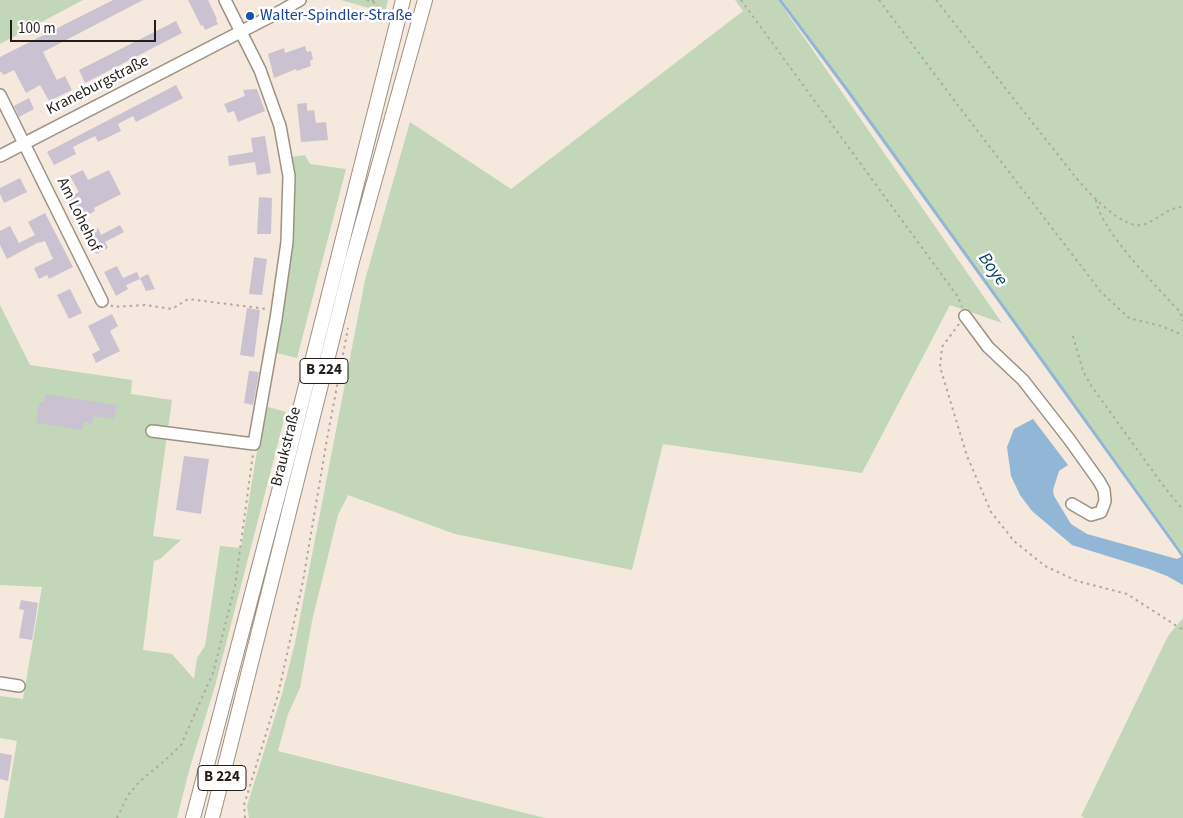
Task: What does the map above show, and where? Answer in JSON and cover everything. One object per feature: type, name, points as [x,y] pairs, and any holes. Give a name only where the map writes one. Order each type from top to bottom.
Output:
[{"type":"main road","name":"Braukstraße","points":[[193,818],[293,438],[404,0]]},
{"type":"main road","name":"Braukstraße","points":[[212,818],[352,262],[425,0]]},
{"type":"street","points":[[152,431],[254,444],[277,310],[287,242],[289,176],[280,126],[260,70],[225,0]]},
{"type":"street","name":"Kraneburgstraße","points":[[0,156],[300,0]]},
{"type":"street","points":[[0,94],[24,143]]},
{"type":"street","name":"Am Lohehof","points":[[24,143],[102,301]]},
{"type":"street","points":[[965,316],[988,347],[1023,380],[1069,438],[1104,490],[1105,502],[1102,512],[1091,515],[1072,504]]},
{"type":"street","points":[[0,683],[19,686]]},
{"type":"path","points":[[367,0],[373,1],[378,5],[385,21],[395,35]]},
{"type":"path","points":[[741,0],[958,297],[965,316],[942,347],[940,367],[967,456],[990,512],[1014,541],[1045,566],[1077,581],[1126,594],[1183,630]]},
{"type":"path","points":[[879,0],[1101,292],[1128,318],[1161,326],[1183,335]]},
{"type":"path","points":[[936,0],[1073,174],[1096,200],[1120,219],[1134,226],[1143,225],[1175,207],[1183,207]]},
{"type":"path","points":[[1096,200],[1097,209],[1104,223],[1124,249],[1180,312],[1183,321]]},
{"type":"path","points":[[102,301],[113,306],[145,305],[172,309],[188,299],[277,310]]},
{"type":"path","points":[[245,818],[244,805],[278,695],[307,563],[327,439],[350,321]]},
{"type":"path","points":[[1073,336],[1083,371],[1090,384],[1183,510]]},
{"type":"path","points":[[117,818],[128,796],[140,781],[181,745],[213,673],[235,586],[254,444]]},
{"type":"green space","points":[[0,0],[83,0],[0,44]]},
{"type":"green space","points":[[341,0],[388,0],[381,26],[381,20],[376,10]]},
{"type":"green space","points":[[735,0],[778,0],[1002,323],[950,305],[862,473],[663,444],[632,570],[455,534],[348,495],[338,515],[312,621],[300,688],[288,714],[278,751],[545,818],[249,818],[247,806],[282,694],[295,643],[365,280],[410,122],[511,189],[743,11]]},
{"type":"green space","points":[[782,0],[1183,0],[1183,553]]},
{"type":"green space","points":[[305,155],[310,164],[346,169],[297,358],[277,353],[293,231],[294,206],[291,157]]},
{"type":"green space","points":[[0,305],[30,365],[132,380],[131,394],[172,400],[153,536],[181,540],[160,559],[154,561],[143,650],[172,654],[194,679],[197,658],[205,646],[220,546],[241,548],[262,421],[268,407],[286,412],[215,686],[190,767],[177,818],[4,818],[17,741],[0,738],[0,696],[23,699],[42,587],[0,585]]},
{"type":"green space","points":[[1183,618],[1183,818],[1085,818],[1081,816],[1168,636]]},
{"type":"water","points":[[1033,419],[1068,465],[1059,471],[1053,490],[1054,496],[1071,524],[1087,534],[1177,559],[1183,556],[1183,585],[1149,569],[1072,545],[1032,511],[1020,495],[1011,476],[1007,447],[1014,429]]},
{"type":"building","points":[[113,0],[143,0],[43,52],[57,80],[65,76],[72,90],[49,101],[40,85],[26,93],[14,70],[4,75],[0,71],[0,57]]},
{"type":"building","points":[[188,0],[208,0],[218,24],[205,30],[203,25],[201,26]]},
{"type":"building","points":[[176,21],[182,33],[85,83],[79,70]]},
{"type":"building","points":[[305,46],[307,52],[311,51],[313,59],[310,61],[311,66],[297,71],[296,69],[274,78],[268,54],[284,48],[285,53]]},
{"type":"building","points":[[176,85],[183,98],[136,122],[133,116],[118,124],[121,131],[98,142],[95,136],[73,147],[76,154],[54,165],[47,152]]},
{"type":"building","points":[[257,89],[265,111],[238,122],[234,111],[228,113],[224,104],[245,96],[243,90]]},
{"type":"building","points":[[29,98],[34,109],[19,117],[14,106]]},
{"type":"building","points":[[307,103],[307,111],[314,110],[316,123],[326,122],[328,140],[301,142],[297,104]]},
{"type":"building","points":[[265,136],[271,173],[257,175],[255,162],[229,166],[228,156],[253,152],[251,138]]},
{"type":"building","points":[[83,170],[88,180],[109,170],[121,194],[94,208],[95,211],[78,220],[68,198],[79,192],[70,176]]},
{"type":"building","points":[[20,178],[27,192],[4,203],[0,194],[0,188]]},
{"type":"building","points":[[259,197],[272,198],[271,234],[257,234]]},
{"type":"building","points":[[45,213],[73,267],[49,279],[47,275],[39,279],[34,268],[53,259],[45,241],[39,242],[7,259],[0,245],[0,231],[10,226],[19,243],[35,235],[28,222]]},
{"type":"building","points":[[120,225],[124,232],[105,242],[108,248],[96,254],[86,234],[98,228],[101,235]]},
{"type":"building","points":[[254,257],[267,259],[262,295],[249,294]]},
{"type":"building","points":[[117,266],[123,278],[137,272],[140,279],[126,285],[128,289],[116,296],[104,272]]},
{"type":"building","points":[[148,274],[155,289],[146,291],[140,278]]},
{"type":"building","points":[[70,289],[82,313],[69,319],[57,295]]},
{"type":"building","points":[[247,308],[260,310],[254,357],[240,355]]},
{"type":"building","points":[[112,314],[118,326],[110,331],[120,351],[96,363],[92,354],[100,350],[88,326]]},
{"type":"building","points":[[249,371],[259,372],[253,405],[244,403]]},
{"type":"building","points":[[45,394],[117,405],[114,419],[94,416],[92,424],[84,422],[83,430],[36,423],[39,402],[44,403]]},
{"type":"building","points":[[184,456],[209,459],[201,514],[176,510]]},
{"type":"building","points":[[21,600],[38,603],[32,640],[19,638],[24,610],[19,609]]},
{"type":"building","points":[[0,753],[12,755],[8,781],[0,779]]},
{"type":"waterway","name":"Boye","points":[[780,0],[845,87],[1183,556]]},
{"type":"place","name":"Walter-Spindler-Straße","points":[[250,16]]}]
